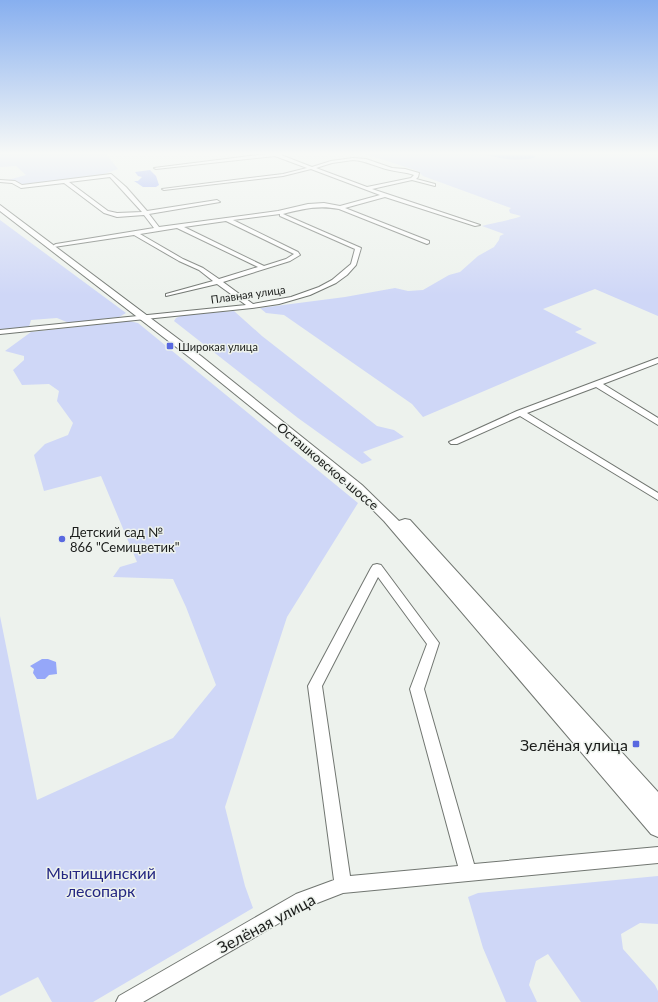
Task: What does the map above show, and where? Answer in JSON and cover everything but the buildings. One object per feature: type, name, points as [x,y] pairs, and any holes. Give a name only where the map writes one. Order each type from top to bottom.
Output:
[{"type":"main road","name":"Осташковское шоссе","points":[[3,201],[19,217],[147,317],[363,493],[404,536],[658,827]]},
{"type":"main road","name":"Осташковское шоссе","points":[[0,207],[15,220],[337,459],[403,521],[658,806]]},
{"type":"street","points":[[92,201],[110,214],[122,215],[217,202]]},
{"type":"street","points":[[137,201],[157,229]]},
{"type":"street","points":[[340,208],[365,201]]},
{"type":"street","points":[[403,201],[477,225]]},
{"type":"street","points":[[56,246],[157,229],[278,213],[324,205],[340,208],[427,242]]},
{"type":"street","name":"Плавная улица","points":[[0,332],[252,306],[282,301],[329,284],[349,270],[354,264],[354,259],[358,248],[282,215]]},
{"type":"street","points":[[168,295],[264,268],[288,260],[297,255],[296,253],[226,219]]},
{"type":"street","points":[[177,226],[264,268]]},
{"type":"street","points":[[135,233],[181,260],[201,268],[221,281],[252,306]]},
{"type":"street","points":[[454,442],[520,413],[658,360]]},
{"type":"street","points":[[597,384],[658,422]]},
{"type":"street","points":[[520,413],[658,496]]},
{"type":"street","points":[[343,885],[315,686],[377,568],[433,644],[417,688],[468,872]]},
{"type":"street","name":"Зелёная улица","points":[[125,1002],[302,900],[343,885],[658,855]]},
{"type":"green space","points":[[491,201],[658,201],[658,316],[595,289],[543,309],[582,329],[575,332],[597,343],[423,417],[412,404],[284,315],[266,313],[260,308],[345,297],[395,288],[408,291],[423,290],[449,275],[460,272],[478,256],[494,247],[500,236],[504,234],[482,226],[521,216],[510,213],[509,210],[511,208]]},
{"type":"green space","points":[[0,220],[126,313],[119,317],[69,323],[57,318],[31,320],[29,327],[0,330]]},
{"type":"green space","points":[[234,311],[262,336],[377,426],[394,430],[404,437],[363,452],[372,460],[362,464],[298,418],[174,321],[176,318],[183,315]]},
{"type":"green space","name":"Мытищинский лесопарк","points":[[129,321],[138,323],[358,503],[287,617],[225,807],[245,886],[253,908],[93,1002],[52,1002],[38,977],[0,996],[0,616],[37,800],[173,738],[216,685],[186,607],[173,579],[113,577],[120,567],[137,562],[101,476],[44,491],[34,455],[45,444],[68,435],[73,423],[57,401],[59,391],[49,384],[22,385],[13,370],[24,360],[24,356],[5,351],[31,332]]},
{"type":"green space","points":[[658,876],[658,924],[640,923],[621,934],[623,949],[655,985],[658,991],[658,1002],[581,1002],[548,954],[536,961],[529,985],[537,1002],[506,1002],[483,948],[468,897],[478,893]]},
{"type":"water","points":[[42,659],[48,659],[56,662],[57,674],[49,675],[45,679],[37,679],[33,673],[34,669],[30,666]]},
{"type":"place","name":"Широкая улица","points":[[170,346]]},
{"type":"place","name":"Детский сад № 866 \"Семицветик\"","points":[[62,539]]},
{"type":"place","name":"Зелёная улица","points":[[636,744]]}]
